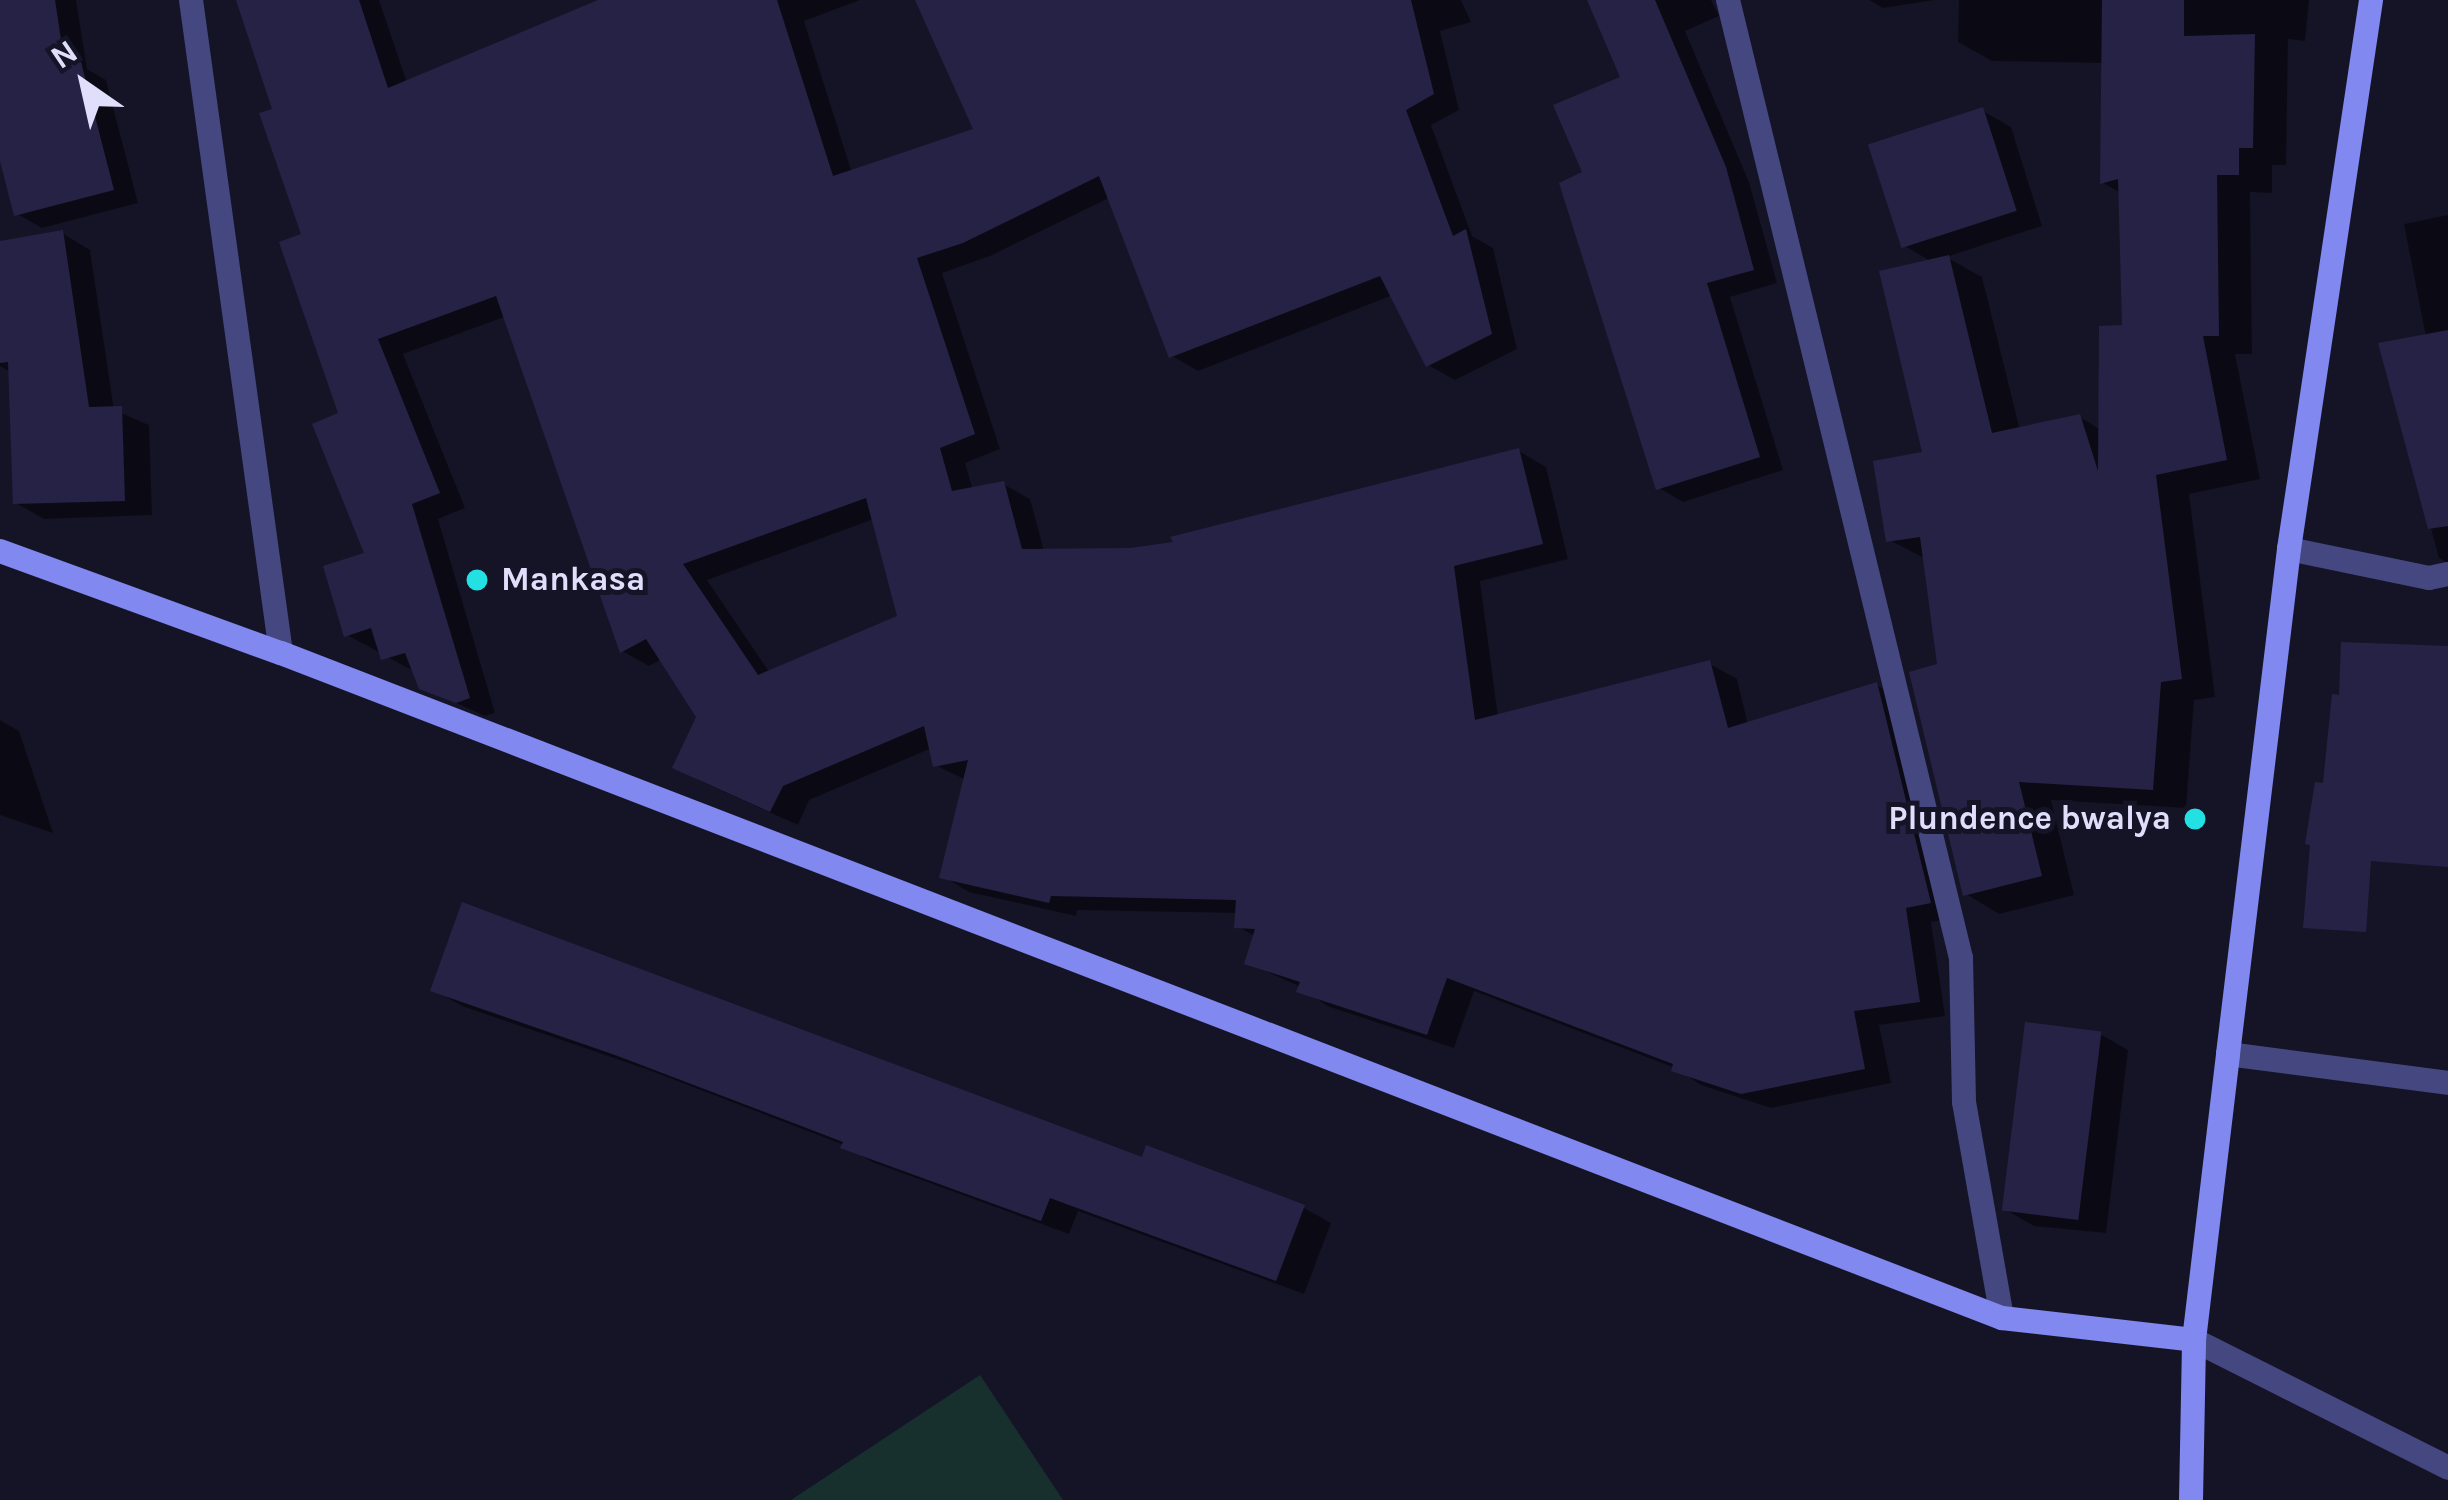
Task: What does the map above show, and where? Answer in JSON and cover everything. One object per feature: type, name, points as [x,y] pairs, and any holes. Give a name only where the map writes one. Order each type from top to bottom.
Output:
[{"type":"street","points":[[190,0],[280,653]]},
{"type":"street","points":[[1728,0],[1961,958],[1964,1102],[2002,1318]]},
{"type":"street","points":[[2191,1500],[2194,1340],[2228,1054],[2289,549],[2371,0]]},
{"type":"street","points":[[2289,549],[2429,578],[2448,574]]},
{"type":"street","points":[[0,551],[280,653],[2002,1318],[2194,1340],[2448,1468]]},
{"type":"street","points":[[2228,1054],[2448,1082]]},
{"type":"green space","points":[[980,1375],[1063,1500],[791,1500]]},
{"type":"building","points":[[0,0],[55,0],[65,66],[81,62],[114,190],[14,216],[0,161]]},
{"type":"building","points":[[236,0],[359,0],[388,88],[598,0],[777,0],[833,176],[973,129],[915,0],[1411,0],[1434,94],[1406,110],[1453,236],[1466,229],[1492,334],[1426,367],[1380,276],[1169,358],[1099,176],[963,243],[917,258],[975,434],[940,448],[952,491],[1004,481],[1022,549],[1130,548],[1173,542],[1170,537],[1519,448],[1543,544],[1454,566],[1475,720],[1710,660],[1728,728],[1877,682],[1931,903],[1906,908],[1920,1002],[1854,1011],[1865,1069],[1741,1094],[1671,1071],[1673,1064],[1447,978],[1427,1035],[1296,992],[1300,982],[1244,964],[1255,929],[1234,928],[1236,900],[1051,896],[1049,903],[939,878],[968,760],[933,767],[924,726],[783,786],[770,812],[672,768],[696,717],[646,639],[620,653],[496,296],[378,339],[440,493],[412,504],[470,698],[456,703],[419,689],[405,653],[381,660],[371,628],[344,637],[323,566],[364,553],[312,424],[338,413],[279,242],[301,234],[259,113],[272,109]],"holes":[[[866,498],[897,616],[758,675],[683,564]]]},
{"type":"building","points":[[1587,0],[1655,0],[1726,167],[1754,270],[1707,283],[1760,457],[1656,490],[1559,183],[1582,172],[1553,105],[1620,77]]},
{"type":"building","points":[[2102,0],[2184,0],[2184,36],[2255,34],[2253,148],[2239,148],[2239,175],[2217,175],[2219,336],[2203,336],[2227,460],[2156,475],[2182,679],[2161,682],[2153,790],[2019,782],[2042,876],[1963,896],[1909,672],[1937,664],[1920,537],[1886,542],[1873,461],[1922,452],[1879,271],[1949,255],[1992,433],[2080,414],[2098,471],[2099,326],[2122,325],[2118,179],[2100,184]]},
{"type":"building","points":[[1983,107],[2017,211],[1902,248],[1868,144]]},
{"type":"building","points":[[63,230],[89,407],[122,406],[125,501],[13,504],[8,362],[0,363],[0,241]]},
{"type":"building","points":[[2448,330],[2448,526],[2428,529],[2378,343]]},
{"type":"building","points":[[2341,642],[2448,646],[2448,867],[2371,861],[2366,932],[2303,928],[2310,845],[2305,844],[2315,782],[2323,783],[2332,694],[2339,695]]},
{"type":"building","points":[[462,902],[1142,1157],[1146,1145],[1305,1205],[1276,1281],[1050,1198],[1041,1221],[840,1148],[843,1142],[615,1055],[430,991]]},
{"type":"building","points":[[2025,1022],[2101,1031],[2078,1220],[2002,1211]]},
{"type":"place","name":"Mankasa","points":[[477,580]]},
{"type":"place","name":"Plundence bwalya","points":[[2195,819]]}]
